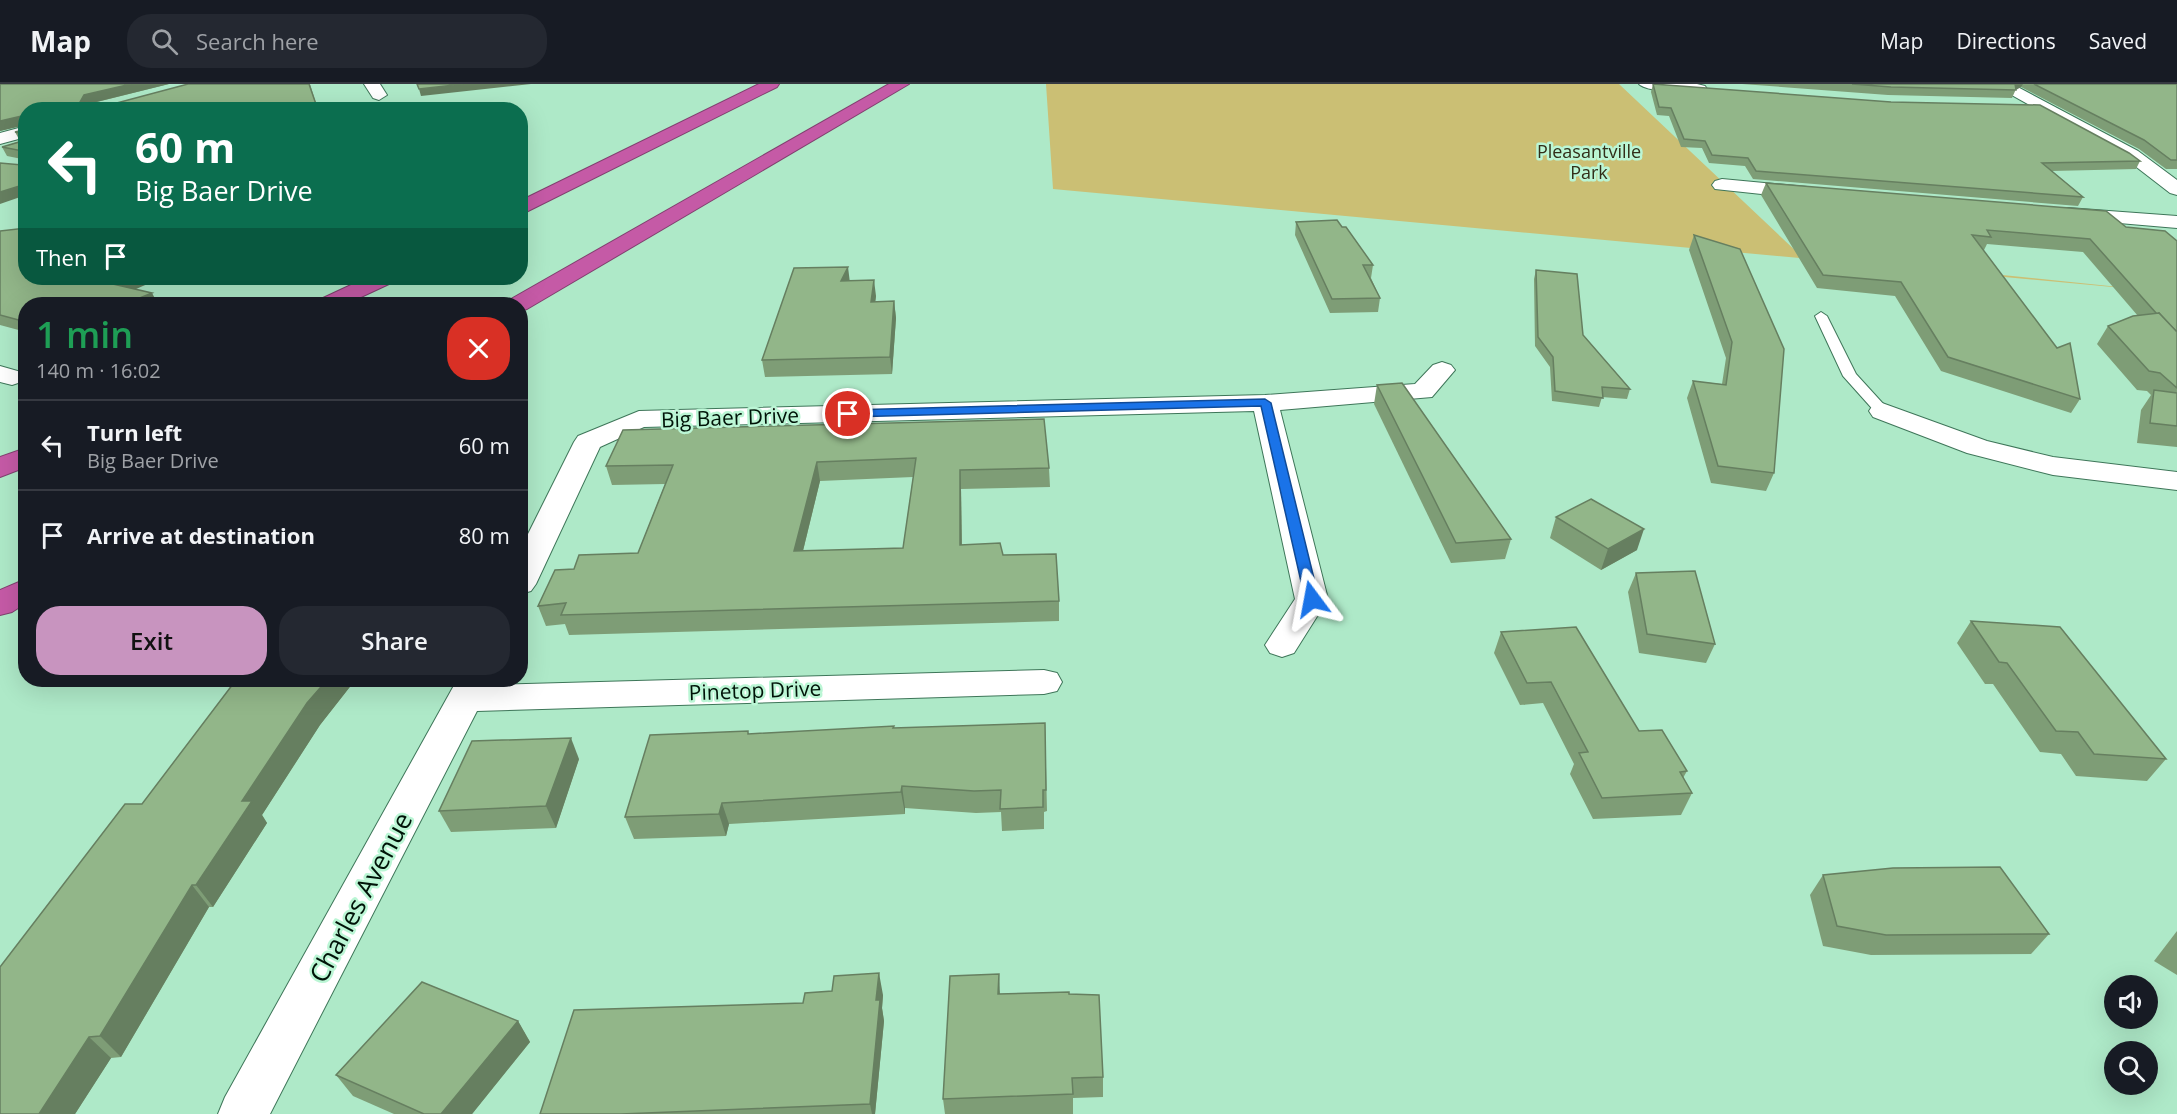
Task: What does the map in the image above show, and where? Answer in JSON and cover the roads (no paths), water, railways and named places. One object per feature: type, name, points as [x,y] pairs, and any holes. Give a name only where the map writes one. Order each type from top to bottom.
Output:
[{"type":"highway","points":[[528,205],[771,84]]},
{"type":"highway","points":[[528,299],[901,84]]},
{"type":"highway","points":[[344,297],[368,285]]},
{"type":"highway","points":[[0,468],[18,460]]},
{"type":"highway","points":[[0,604],[18,594]]},
{"type":"street","points":[[1647,84],[1718,90]]},
{"type":"street","points":[[2000,84],[2132,155],[2177,189]]},
{"type":"street","points":[[2003,104],[2039,105]]},
{"type":"street","points":[[0,139],[18,133]]},
{"type":"street","points":[[1722,185],[1828,195]]},
{"type":"street","points":[[2054,213],[2177,222]]},
{"type":"street","name":"Big Baer Drive","points":[[528,567],[588,441],[639,419],[1265,403],[1423,391],[1442,370]]},
{"type":"street","points":[[1265,403],[1312,599],[1282,645]]},
{"type":"street","points":[[1882,411],[1977,447],[2053,466],[2177,481]]},
{"type":"street","name":"Pinetop Drive","points":[[471,689],[1044,682]]},
{"type":"street","name":"Charles Avenue","points":[[243,1114],[471,689]]},
{"type":"lane","points":[[1821,316],[1850,376],[1882,411]]},
{"type":"park label","name":"Pleasantville Park","points":[[1589,161]]}]
